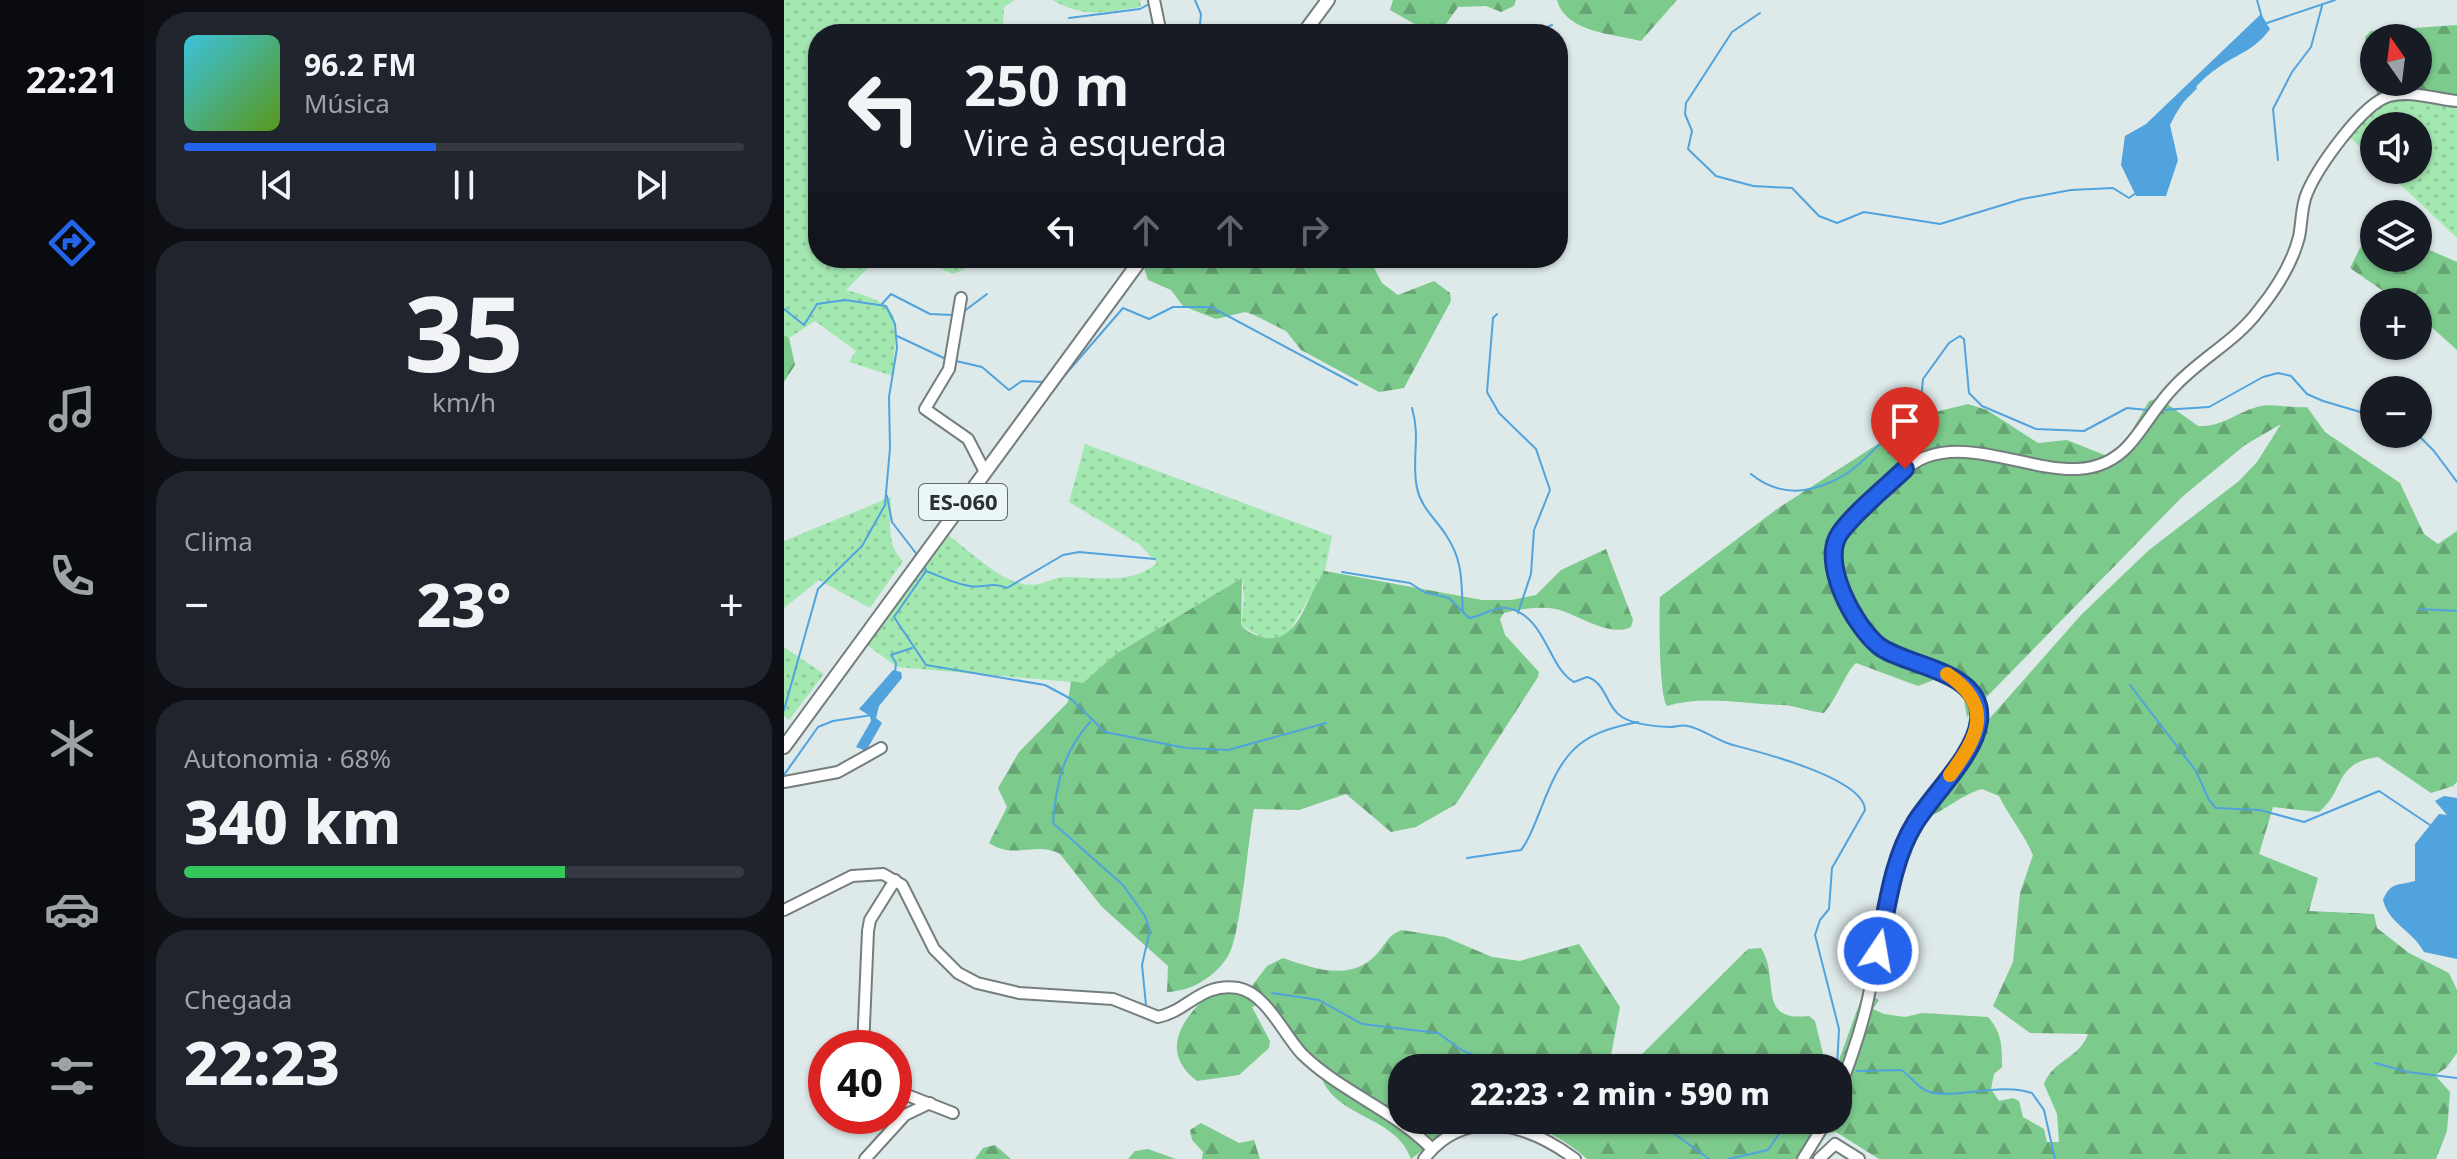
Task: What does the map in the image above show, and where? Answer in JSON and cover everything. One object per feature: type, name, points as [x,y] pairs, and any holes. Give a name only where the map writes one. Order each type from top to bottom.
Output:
[{"type":"main road","points":[[1310,24],[1328,0]]},
{"type":"main road","name":"ES-060","points":[[784,747],[1135,268]]},
{"type":"street","points":[[1154,0],[1159,24]]},
{"type":"street","points":[[1851,1054],[1867,1006],[1900,856],[1913,825],[1973,738],[1980,719],[1975,703],[1963,684],[1941,670],[1899,657],[1877,645],[1836,577],[1833,546],[1840,531],[1905,469],[1924,458],[1975,451],[2068,470],[2099,465],[2122,452],[2176,384],[2236,335],[2257,313],[2288,264],[2298,239],[2305,197],[2314,179],[2374,104],[2389,96],[2409,94],[2457,101]]},
{"type":"street","points":[[961,298],[949,369],[925,409],[968,439],[985,472]]},
{"type":"street","points":[[784,782],[838,772],[881,748]]},
{"type":"street","points":[[784,910],[852,876],[883,874],[895,880],[911,900],[934,949],[958,973],[977,983],[1019,993],[1113,999],[1158,1017],[1209,990],[1243,990],[1258,999],[1302,1053],[1321,1069],[1393,1115],[1427,1156],[1458,1132],[1492,1123],[1537,1136],[1575,1159]]},
{"type":"street","points":[[864,1030],[870,920],[895,880]]},
{"type":"street","points":[[912,1096],[953,1113]]},
{"type":"street","points":[[865,1159],[905,1115],[930,1103]]},
{"type":"street","points":[[1803,1159],[1818,1134]]},
{"type":"street","points":[[1819,1159],[1835,1144],[1859,1159]]},
{"type":"green space","points":[[784,0],[1015,0],[1004,7],[1003,24],[808,24],[808,268],[868,268],[846,290],[867,296],[890,310],[896,329],[893,376],[849,362],[856,351],[815,321],[789,338],[784,335]]},
{"type":"green space","points":[[1052,0],[1140,0],[1141,7],[1086,12]]},
{"type":"green space","points":[[1393,0],[1516,0],[1514,6],[1501,12],[1486,6],[1458,7],[1446,24],[1414,24],[1390,10]]},
{"type":"green space","points":[[1557,0],[1677,0],[1641,41],[1580,25],[1562,11]]},
{"type":"green space","points":[[2457,25],[2457,104],[2430,96],[2432,27]]},
{"type":"green space","points":[[2380,96],[2457,104],[2457,238],[2432,214],[2432,200],[2417,200],[2400,184],[2432,184],[2432,112],[2364,112]]},
{"type":"green space","points":[[2360,116],[2360,147],[2344,132]]},
{"type":"green space","points":[[2360,248],[2360,272],[2432,272],[2432,251],[2457,262],[2457,350],[2432,328],[2432,288],[2379,288],[2350,268]]},
{"type":"green space","points":[[940,268],[968,268],[953,274]]},
{"type":"green space","points":[[1144,268],[1374,268],[1382,283],[1398,295],[1434,281],[1450,293],[1451,301],[1404,388],[1379,392],[1301,350],[1286,331],[1254,315],[1245,312],[1216,319],[1183,306],[1171,290],[1148,280]]},
{"type":"green space","points":[[784,335],[789,338],[795,365],[784,382]]},
{"type":"green space","points":[[2159,398],[2198,426],[2215,424],[2263,406],[2307,407],[2325,432],[2400,483],[2424,534],[2438,544],[2457,531],[2457,782],[2431,793],[2378,757],[2364,760],[2347,771],[2319,812],[2273,807],[2259,854],[2318,878],[2309,911],[2374,914],[2377,928],[2409,953],[2449,973],[2457,990],[2457,1053],[2446,1068],[2435,1075],[2450,1092],[2447,1131],[2436,1159],[1879,1159],[1839,1134],[1852,1134],[1852,1054],[1841,1054],[1864,991],[1879,1000],[1873,1009],[1884,1014],[1988,1017],[1999,1034],[2002,1053],[2002,1067],[1994,1074],[1991,1089],[1999,1101],[2013,1098],[2019,1101],[2023,1117],[2044,1129],[2047,1142],[2059,1142],[2057,1114],[2044,1084],[2054,1069],[2079,1049],[2088,1034],[2030,1033],[1993,1006],[2013,962],[2020,893],[2033,855],[1999,796],[1982,789],[1916,821],[1969,732],[1982,727],[2081,615],[2149,550],[2239,481],[2257,462],[2281,424],[2245,445],[2182,497],[1967,717],[1964,700],[1944,676],[1918,686],[1856,663],[1824,713],[1786,705],[1724,701],[1695,701],[1667,706],[1664,699],[1660,597],[1777,509],[1923,415],[1968,404],[1987,410],[2038,443],[2067,440],[2107,456],[2125,443],[2149,401]]},
{"type":"green space","points":[[1085,444],[1332,536],[1325,571],[1288,634],[1277,640],[1259,636],[1241,625],[1244,598],[1242,578],[1116,654],[1083,683],[897,667],[867,645],[856,649],[941,530],[995,572],[1023,584],[1067,577],[1125,577],[1147,570],[1157,563],[1139,544],[1069,502]]},
{"type":"green space","points":[[891,497],[891,539],[903,561],[870,608],[819,580],[784,608],[784,541]]},
{"type":"green space","points":[[1606,549],[1633,620],[1631,627],[1613,630],[1550,608],[1504,613],[1500,619],[1505,635],[1539,672],[1538,677],[1456,804],[1416,827],[1391,832],[1346,794],[1299,810],[1254,809],[1233,945],[1216,970],[1194,986],[1167,992],[1168,966],[1102,907],[1060,854],[1042,849],[1008,850],[989,843],[1007,807],[998,788],[1019,752],[1068,702],[1071,681],[1083,683],[1116,654],[1242,578],[1241,625],[1256,635],[1275,638],[1294,627],[1325,571],[1482,600],[1511,600],[1536,595],[1561,570]]},
{"type":"green space","points":[[784,647],[824,674],[789,720],[784,716]]},
{"type":"green space","points":[[1402,930],[1445,937],[1492,957],[1520,961],[1579,944],[1620,1007],[1611,1054],[1388,1054],[1388,1131],[1330,1092],[1258,1005],[1252,1007],[1270,1041],[1269,1048],[1239,1075],[1197,1081],[1182,1065],[1177,1048],[1181,1030],[1192,1012],[1208,996],[1248,991],[1267,966],[1283,958],[1330,970],[1354,969],[1375,956]]},
{"type":"green space","points":[[1761,948],[1767,960],[1775,1005],[1792,1016],[1809,1016],[1815,1021],[1823,1054],[1642,1054],[1748,949]]},
{"type":"green space","points":[[1201,1123],[1239,1143],[1254,1140],[1260,1159],[1202,1159],[1203,1152],[1192,1140],[1190,1130]]},
{"type":"green space","points":[[1393,1134],[1448,1134],[1411,1159],[1404,1145]]},
{"type":"green space","points":[[1550,1134],[1824,1134],[1812,1136],[1797,1159],[1587,1159]]},
{"type":"green space","points":[[995,1145],[1011,1159],[975,1159],[983,1148]]},
{"type":"green space","points":[[1148,1149],[1176,1159],[1128,1159],[1135,1151]]},
{"type":"water","points":[[2261,14],[2270,29],[2253,47],[2204,79],[2174,116],[2170,125],[2178,160],[2166,196],[2136,196],[2121,165],[2125,136],[2146,124]]},
{"type":"water","points":[[893,670],[901,672],[902,678],[879,706],[876,718],[882,723],[866,751],[856,747],[871,721],[870,716],[859,709]]},
{"type":"water","points":[[2444,796],[2457,798],[2457,959],[2424,952],[2390,915],[2383,900],[2392,887],[2415,881],[2415,844],[2439,814],[2447,815],[2435,801]]},
{"type":"waterway","points":[[1195,0],[1201,14],[1200,24]]},
{"type":"waterway","points":[[2257,0],[2262,18]]},
{"type":"waterway","points":[[2264,24],[2335,0]]},
{"type":"waterway","points":[[1069,18],[1140,9],[1149,4]]},
{"type":"waterway","points":[[2278,160],[2273,109],[2292,72],[2311,47],[2322,6]]},
{"type":"waterway","points":[[1760,13],[1732,32],[1686,103],[1685,114],[1692,131],[1688,149],[1716,176],[1753,186],[1792,188],[1819,216],[1837,223],[1864,212],[1940,224],[2022,199],[2071,190],[2113,188],[2129,198],[2136,193]]},
{"type":"waterway","points":[[2181,103],[2196,88]]},
{"type":"waterway","points":[[882,304],[891,294],[930,314],[953,315]]},
{"type":"waterway","points":[[963,312],[987,294]]},
{"type":"waterway","points":[[784,309],[804,325],[817,304],[845,300],[886,306],[895,324],[897,348],[889,397],[890,448],[885,505],[862,546],[818,589],[784,710]]},
{"type":"waterway","points":[[1058,383],[1123,308],[1149,319],[1173,307],[1211,307],[1357,385]]},
{"type":"waterway","points":[[1497,314],[1493,318],[1487,392],[1499,413],[1536,449],[1550,490],[1534,530],[1531,574],[1518,613]]},
{"type":"waterway","points":[[897,336],[946,359]]},
{"type":"waterway","points":[[1751,474],[1764,483],[1794,491],[1829,483],[1844,475],[1920,410],[1923,379],[1949,343],[1960,336],[1964,339],[1969,393],[1982,406],[2036,429],[2084,431],[2127,408],[2148,410]]},
{"type":"waterway","points":[[956,361],[982,367],[1009,390],[1022,381],[1044,382]]},
{"type":"waterway","points":[[2162,410],[2209,407],[2263,377],[2278,373],[2291,376],[2307,394],[2360,412]]},
{"type":"waterway","points":[[1412,408],[1416,430],[1417,488],[1422,502],[1456,554],[1463,613]]},
{"type":"waterway","points":[[2431,448],[2457,482]]},
{"type":"waterway","points":[[887,496],[892,522],[918,556]]},
{"type":"waterway","points":[[924,564],[926,571],[959,584],[1007,588],[1063,555],[1079,552],[1155,559]]},
{"type":"waterway","points":[[926,571],[894,617],[926,665],[1045,685],[1071,699],[1105,732],[1186,748],[1228,750],[1326,723]]},
{"type":"waterway","points":[[1342,572],[1410,583],[1424,592],[1449,598],[1469,618],[1502,608],[1520,613],[1538,631],[1565,675],[1574,682],[1587,677],[1593,680],[1622,717],[1652,726],[1684,725],[1694,728],[1727,743],[1809,768],[1848,787],[1860,798],[1865,810],[1832,868],[1829,909],[1820,920],[1815,935],[1839,1029],[1838,1054]]},
{"type":"waterway","points":[[2419,609],[2457,611]]},
{"type":"waterway","points":[[895,673],[896,663],[891,655],[912,648]]},
{"type":"waterway","points":[[2130,685],[2196,771],[2216,808],[2260,810],[2304,822],[2379,791],[2430,825]]},
{"type":"waterway","points":[[784,775],[818,727],[833,721],[872,715]]},
{"type":"waterway","points":[[1090,722],[1073,745],[1062,769],[1053,823],[1123,885],[1145,916],[1150,930],[1142,965],[1146,1005]]},
{"type":"waterway","points":[[1467,858],[1521,850],[1556,775],[1574,750],[1599,733],[1638,722]]},
{"type":"waterway","points":[[1272,993],[1319,1000],[1362,1024],[1438,1033],[1471,1054]]},
{"type":"waterway","points":[[2375,1063],[2408,1072],[2457,1078]]},
{"type":"waterway","points":[[1857,1071],[1901,1070],[1922,1088],[1935,1093],[2004,1089],[2032,1093],[2044,1110],[2055,1159]]},
{"type":"waterway","points":[[1675,1134],[1709,1159]]},
{"type":"waterway","points":[[1728,1159],[1768,1150],[1779,1134]]},
{"type":"slow traffic","points":[[1947,674],[1963,684],[1975,703],[1980,719],[1973,738],[1950,775]]},
{"type":"route","points":[[1878,951],[1900,856],[1913,825],[1956,766],[1973,738],[1980,719],[1975,703],[1963,684],[1941,670],[1899,657],[1877,645],[1845,597],[1836,577],[1833,546],[1840,531],[1905,469]]}]
